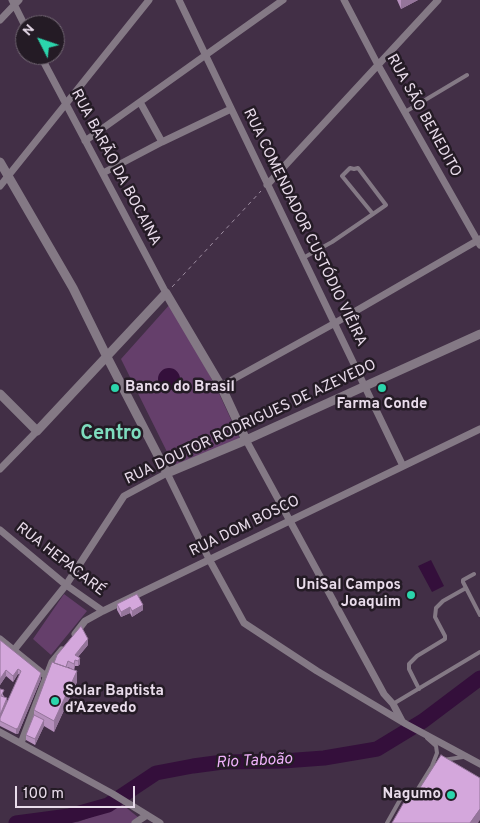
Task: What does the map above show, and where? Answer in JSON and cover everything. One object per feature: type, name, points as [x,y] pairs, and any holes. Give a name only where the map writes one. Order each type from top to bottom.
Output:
[{"type":"street","points":[[0,186],[149,0]]},
{"type":"street","name":"RUA COMENDADOR CUSTÓDIO VIÊIRA","points":[[179,0],[403,466]]},
{"type":"street","points":[[85,141],[207,56],[283,0]]},
{"type":"street","name":"RUA SÃO BENEDITO","points":[[344,0],[378,65],[479,241]]},
{"type":"street","points":[[267,185],[438,0]]},
{"type":"street","points":[[0,20],[15,2],[20,15]]},
{"type":"street","name":"RUA BARÃO DA BOCAINA","points":[[45,65],[166,293]]},
{"type":"street","points":[[140,102],[162,142]]},
{"type":"street","points":[[102,173],[232,109]]},
{"type":"street","points":[[0,162],[73,288],[106,357],[168,473],[209,559],[244,623],[317,671],[404,724],[480,764]]},
{"type":"street","points":[[221,386],[479,241]]},
{"type":"street","points":[[0,469],[166,293],[221,386],[246,440],[289,521],[384,694],[404,724]]},
{"type":"street","name":"RUA DOUTOR RODRIGUES DE AZEVEDO","points":[[14,650],[66,585],[124,496],[168,473],[246,440],[480,334]]},
{"type":"street","points":[[0,394],[37,431]]},
{"type":"street","name":"RUA DOM BOSCO","points":[[21,743],[52,662],[85,621],[209,559],[480,429]]},
{"type":"street","name":"RUA HEPACARÉ","points":[[0,530],[66,585],[103,611]]},
{"type":"street","points":[[0,639],[47,677]]},
{"type":"street","points":[[369,702],[384,694]]},
{"type":"street","points":[[379,708],[392,704]]},
{"type":"street","points":[[0,732],[112,794],[134,807],[149,819],[160,823]]},
{"type":"street","points":[[135,823],[149,819]]},
{"type":"lane","points":[[406,112],[467,75]]},
{"type":"lane","points":[[302,258],[332,242],[373,214],[386,205],[358,168],[350,168],[342,176],[373,214]]},
{"type":"lane","points":[[474,574],[463,580],[480,615]]},
{"type":"lane","points":[[419,688],[409,669],[409,664],[417,656],[446,639],[435,617],[436,608],[443,601],[466,588]]},
{"type":"lane","points":[[392,704],[480,652]]},
{"type":"lane","points":[[387,823],[401,798],[416,792],[438,753],[436,746],[421,733]]},
{"type":"lane","points":[[432,766],[445,760],[461,757],[470,758]]},
{"type":"path","points":[[166,293],[267,185]]},
{"type":"shaded area","points":[[171,303],[217,389],[240,439],[175,468],[121,359]]},
{"type":"shaded area","points":[[169,368],[177,371],[180,379],[177,387],[169,390],[161,387],[158,379],[161,371]]},
{"type":"shaded area","points":[[431,560],[444,586],[432,592],[418,566]]},
{"type":"shaded area","points":[[64,594],[87,611],[51,655],[33,639]]},
{"type":"shaded area","points":[[123,805],[139,818],[132,823],[67,823],[78,822]]},
{"type":"building","points":[[137,594],[143,605],[132,611],[130,607],[121,612],[117,604]]},
{"type":"building","points":[[81,626],[88,639],[75,655],[80,658],[78,661],[75,660],[74,664],[68,661],[66,667],[54,663],[57,655]]},
{"type":"building","points":[[0,640],[41,673],[16,729],[0,721],[0,718],[21,671],[18,669],[13,676],[6,670],[0,679]]},
{"type":"building","name":"Solar Baptista d’Azevedo","points":[[52,662],[77,671],[54,721],[34,710]]},
{"type":"building","points":[[0,689],[4,690],[1,696],[7,698],[0,715]]},
{"type":"building","points":[[34,715],[44,720],[35,739],[26,735]]},
{"type":"building","name":"Nagumo","points":[[441,755],[480,778],[480,809],[470,823],[392,823],[411,790],[416,794]]},
{"type":"waterway","name":"Rio Taboão","points":[[16,823],[69,816],[108,805],[156,773],[223,762],[324,758],[377,749],[423,721],[480,678]]},
{"type":"place","name":"Banco do Brasil","points":[[115,388]]},
{"type":"place","name":"Farma Conde","points":[[382,388]]},
{"type":"place","name":"UniSal Campos Joaquim","points":[[411,595]]},
{"type":"place","name":"Solar Baptista d’Azevedo","points":[[55,701]]},
{"type":"place","name":"Nagumo","points":[[451,795]]},
{"type":"district","name":"Centro","points":[[111,435]]}]
